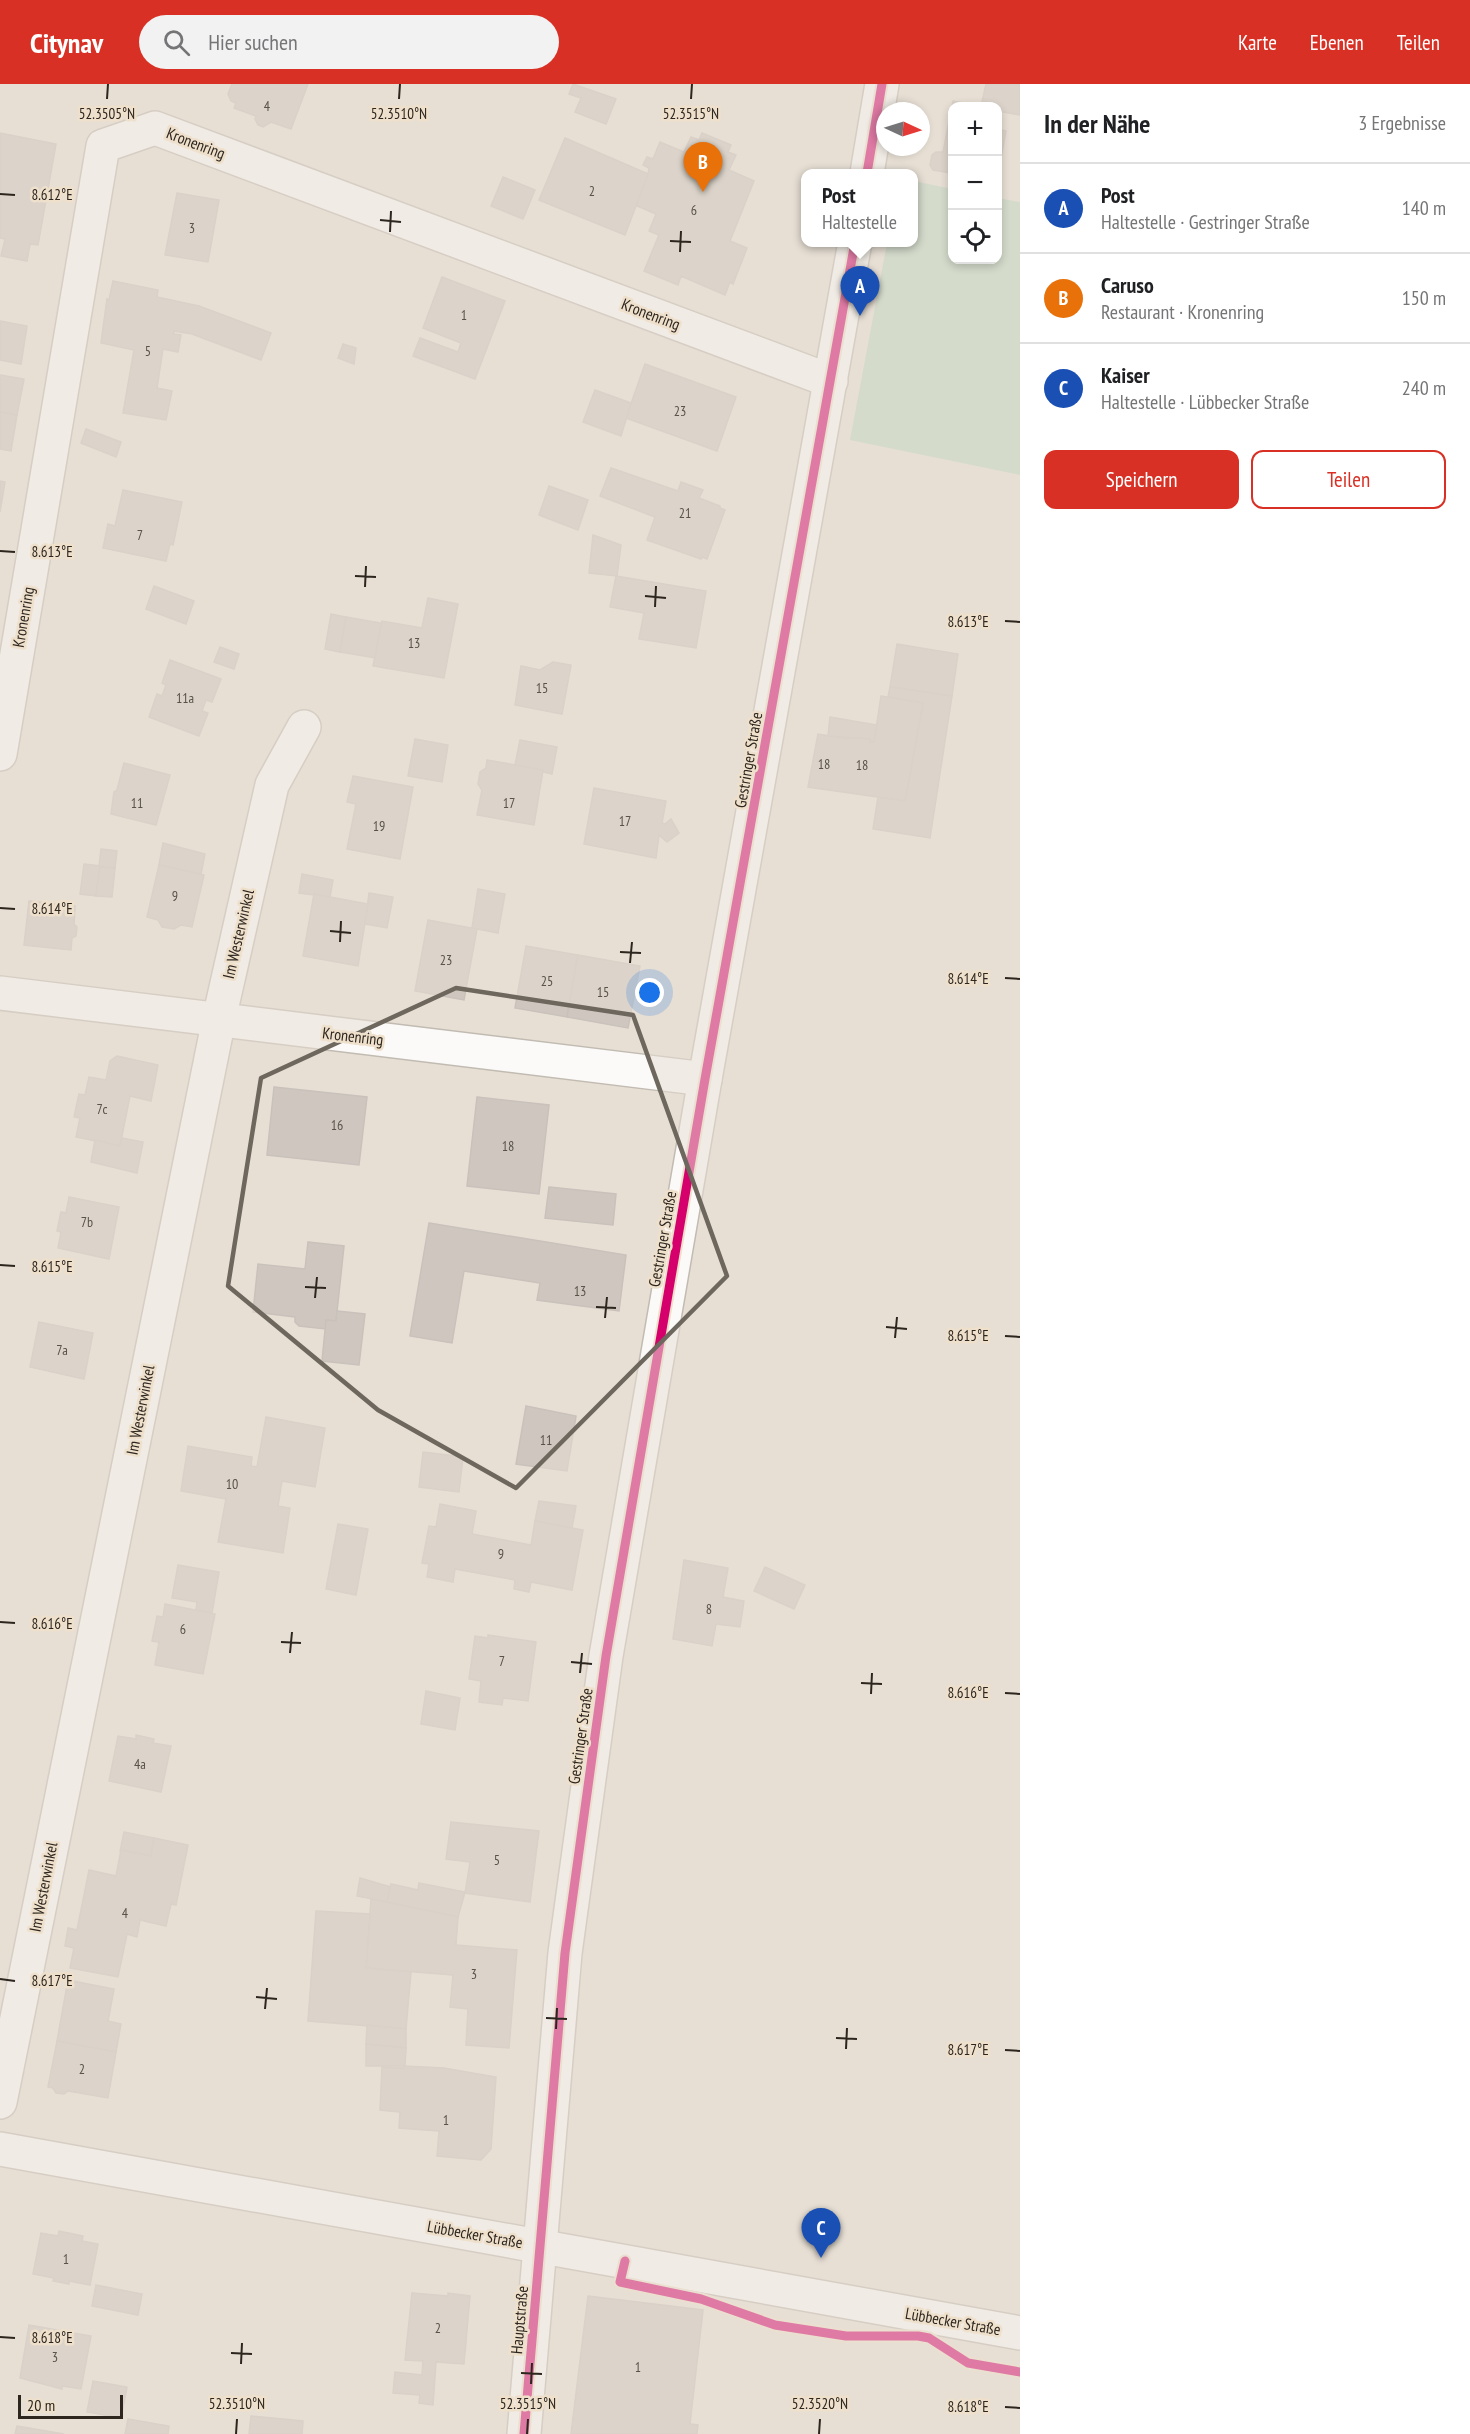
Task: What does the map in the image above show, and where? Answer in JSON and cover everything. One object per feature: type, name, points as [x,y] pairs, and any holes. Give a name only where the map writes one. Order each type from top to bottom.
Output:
[{"type":"street","points":[[868,169],[882,84]]},
{"type":"street","name":"Kronenring","points":[[0,754],[104,147],[155,128],[831,381]]},
{"type":"street","name":"Gestringer Straße","points":[[541,2246],[565,1953],[606,1656],[705,1079],[854,247]]},
{"type":"street","name":"Im Westerwinkel","points":[[0,2102],[219,1019],[272,785],[304,727]]},
{"type":"street","name":"Kronenring","points":[[0,993],[705,1079]]},
{"type":"street","name":"Lübbecker Straße","points":[[0,2149],[1020,2333]]},
{"type":"street","name":"Hauptstraße","points":[[524,2434],[541,2246]]},
{"type":"highlighted area","points":[[456,988],[633,1015],[727,1276],[516,1488],[378,1410],[228,1286],[261,1078]]},
{"type":"green space","points":[[918,182],[948,188],[948,264],[1002,264],[1002,199],[1020,202],[1020,475],[850,440],[886,247],[918,247]]},
{"type":"building","points":[[232,84],[308,84],[291,129],[271,122],[263,127],[258,125],[256,116],[234,108],[236,103],[231,101],[228,94]]},
{"type":"building","points":[[573,84],[616,99],[606,124],[575,112],[581,98],[569,94]]},
{"type":"building","points":[[986,84],[1020,84],[1020,115],[1002,112],[1002,102],[982,102]]},
{"type":"building","points":[[948,126],[948,172],[933,170],[930,165],[932,155],[936,152],[943,152]]},
{"type":"building","points":[[1002,130],[1006,131],[1002,153]]},
{"type":"building","points":[[0,133],[56,144],[38,245],[30,244],[27,261],[1,256],[5,239],[0,238]]},
{"type":"building","points":[[702,133],[731,145],[728,152],[736,155],[729,170],[754,181],[730,241],[747,248],[733,284],[730,282],[725,295],[681,276],[678,285],[644,271],[659,235],[649,231],[656,214],[635,205],[648,174],[649,168],[643,165],[647,157],[653,159],[660,142],[684,152],[691,137],[699,140]]},
{"type":"building","points":[[565,138],[648,174],[625,235],[539,200]]},
{"type":"building","points":[[503,177],[535,190],[523,219],[491,206]]},
{"type":"building","points":[[177,193],[219,200],[208,262],[165,255]]},
{"type":"building","points":[[442,277],[505,301],[475,379],[413,356],[420,338],[458,352],[461,343],[423,328]]},
{"type":"building","points":[[113,281],[158,290],[157,297],[199,306],[271,333],[261,360],[192,334],[174,331],[174,334],[181,335],[178,352],[163,349],[157,388],[172,391],[166,420],[123,413],[134,350],[101,343],[107,299],[109,300]]},
{"type":"building","points":[[0,321],[27,326],[21,364],[0,360]]},
{"type":"building","points":[[343,344],[356,348],[354,364],[338,358]]},
{"type":"building","points":[[645,364],[736,397],[717,451],[626,418]]},
{"type":"building","points":[[0,375],[24,379],[17,415],[0,412]]},
{"type":"building","points":[[595,390],[631,403],[621,436],[583,422]]},
{"type":"building","points":[[0,412],[17,415],[11,451],[0,449]]},
{"type":"building","points":[[86,429],[121,442],[116,457],[81,443]]},
{"type":"building","points":[[611,468],[678,491],[681,482],[703,490],[699,498],[725,510],[707,559],[702,557],[701,559],[647,540],[655,517],[600,496]]},
{"type":"building","points":[[0,481],[5,482],[0,512]]},
{"type":"building","points":[[549,486],[588,500],[578,530],[539,515]]},
{"type":"building","points":[[123,490],[182,502],[173,545],[170,544],[166,561],[103,548],[108,524],[115,526]]},
{"type":"building","points":[[593,535],[621,545],[617,576],[589,573]]},
{"type":"building","points":[[616,576],[706,591],[696,648],[639,639],[644,613],[610,607]]},
{"type":"building","points":[[154,586],[194,601],[186,624],[146,609]]},
{"type":"building","points":[[428,598],[458,604],[444,678],[373,666],[382,621],[422,628]]},
{"type":"building","points":[[331,614],[346,617],[340,652],[325,649]]},
{"type":"building","points":[[346,617],[381,623],[375,658],[340,652]]},
{"type":"building","points":[[897,644],[958,654],[952,696],[890,687]]},
{"type":"building","points":[[220,647],[239,654],[234,669],[214,662]]},
{"type":"building","points":[[170,660],[221,679],[212,702],[206,700],[202,711],[208,713],[199,736],[149,717],[157,694],[162,696],[166,685],[162,683]]},
{"type":"building","points":[[553,662],[571,665],[562,714],[515,705],[521,666],[540,670]]},
{"type":"building","points":[[890,687],[952,696],[930,838],[873,829],[878,797],[905,801],[923,703],[888,697]]},
{"type":"building","points":[[881,696],[923,703],[905,801],[808,787],[818,734],[849,739],[850,736],[870,739],[870,742],[874,742]]},
{"type":"building","points":[[830,717],[877,725],[874,742],[870,742],[870,739],[828,736]]},
{"type":"building","points":[[415,739],[448,745],[442,782],[408,776]]},
{"type":"building","points":[[520,740],[557,747],[552,774],[515,765]]},
{"type":"building","points":[[487,760],[543,770],[534,825],[477,815],[482,790],[478,784],[480,772],[486,768]]},
{"type":"building","points":[[124,763],[170,775],[156,825],[111,814],[114,792],[117,790]]},
{"type":"building","points":[[353,776],[413,787],[400,859],[347,849],[356,804],[347,802]]},
{"type":"building","points":[[594,788],[666,801],[662,823],[665,824],[671,819],[679,833],[667,842],[659,835],[656,858],[584,844]]},
{"type":"building","points":[[163,843],[205,854],[201,874],[159,865]]},
{"type":"building","points":[[101,849],[117,851],[115,868],[99,866]]},
{"type":"building","points":[[84,864],[100,866],[96,896],[80,894]]},
{"type":"building","points":[[159,865],[204,875],[192,927],[181,925],[174,929],[162,927],[158,920],[147,917]]},
{"type":"building","points":[[100,867],[115,868],[112,897],[96,896]]},
{"type":"building","points":[[302,874],[333,880],[330,897],[299,893]]},
{"type":"building","points":[[478,889],[505,894],[498,933],[472,928]]},
{"type":"building","points":[[369,893],[393,897],[387,928],[365,924]]},
{"type":"building","points":[[314,894],[368,904],[358,966],[303,956]]},
{"type":"building","points":[[29,901],[75,906],[74,924],[77,927],[76,936],[72,938],[71,950],[24,945]]},
{"type":"building","points":[[428,920],[477,929],[464,1000],[415,991]]},
{"type":"building","points":[[526,946],[578,955],[567,1017],[515,1008]]},
{"type":"building","points":[[578,955],[640,966],[628,1028],[567,1017]]},
{"type":"building","points":[[117,1056],[158,1065],[151,1101],[130,1096],[120,1146],[76,1137],[80,1118],[74,1117],[79,1094],[85,1095],[89,1077],[106,1080],[110,1061]]},
{"type":"building","points":[[274,1087],[367,1097],[359,1165],[267,1155]]},
{"type":"building","points":[[477,1097],[549,1105],[539,1194],[467,1186]]},
{"type":"building","points":[[122,1138],[143,1142],[137,1173],[91,1162],[95,1140],[120,1146]]},
{"type":"building","points":[[549,1187],[616,1194],[613,1225],[545,1218]]},
{"type":"building","points":[[69,1197],[119,1207],[109,1259],[58,1248],[61,1232],[57,1231],[61,1212],[66,1213]]},
{"type":"building","points":[[429,1223],[626,1255],[619,1311],[537,1300],[540,1283],[464,1271],[452,1343],[410,1336]]},
{"type":"building","points":[[308,1242],[344,1246],[336,1321],[326,1320],[326,1329],[299,1326],[295,1322],[295,1317],[253,1312],[258,1264],[305,1269]]},
{"type":"building","points":[[337,1311],[365,1314],[359,1365],[322,1361],[326,1320],[336,1321]]},
{"type":"building","points":[[39,1322],[93,1333],[84,1379],[30,1367]]},
{"type":"building","points":[[526,1406],[576,1416],[567,1471],[516,1464]]},
{"type":"building","points":[[266,1417],[325,1428],[315,1487],[282,1481],[278,1506],[290,1508],[283,1553],[218,1542],[226,1499],[181,1491],[188,1446],[252,1457],[251,1466],[257,1467]]},
{"type":"building","points":[[423,1452],[463,1457],[459,1492],[419,1487]]},
{"type":"building","points":[[539,1501],[576,1506],[572,1528],[535,1521]]},
{"type":"building","points":[[440,1504],[476,1511],[472,1534],[531,1545],[535,1521],[583,1530],[572,1590],[531,1582],[529,1592],[514,1589],[515,1580],[455,1569],[453,1582],[427,1577],[429,1564],[422,1563],[429,1526],[436,1527]]},
{"type":"building","points":[[338,1524],[368,1529],[356,1595],[326,1589]]},
{"type":"building","points":[[684,1560],[728,1568],[723,1597],[744,1601],[740,1627],[716,1624],[712,1646],[673,1639]]},
{"type":"building","points":[[178,1565],[219,1572],[212,1613],[196,1610],[197,1602],[172,1598]]},
{"type":"building","points":[[765,1567],[805,1585],[794,1609],[754,1591]]},
{"type":"building","points":[[165,1604],[215,1614],[203,1674],[155,1665],[159,1642],[152,1641],[157,1616],[163,1617]]},
{"type":"building","points":[[488,1635],[536,1642],[528,1701],[503,1698],[502,1705],[479,1702],[481,1681],[469,1679],[475,1636],[488,1638]]},
{"type":"building","points":[[426,1691],[460,1698],[455,1730],[421,1724]]},
{"type":"building","points":[[136,1735],[154,1739],[153,1743],[171,1746],[161,1792],[109,1781],[118,1736],[136,1739]]},
{"type":"building","points":[[451,1822],[539,1831],[530,1902],[465,1893],[470,1862],[446,1859]]},
{"type":"building","points":[[124,1832],[154,1838],[151,1856],[121,1850],[120,1852]]},
{"type":"building","points":[[154,1838],[188,1845],[176,1905],[171,1904],[166,1926],[140,1920],[137,1937],[127,1934],[118,1977],[70,1968],[74,1948],[65,1946],[68,1928],[77,1930],[89,1870],[116,1876],[121,1850],[151,1856]]},
{"type":"building","points":[[360,1878],[391,1887],[387,1902],[357,1896]]},
{"type":"building","points":[[419,1883],[465,1892],[458,1917],[387,1902],[391,1884],[418,1890]]},
{"type":"building","points":[[371,1899],[458,1917],[456,1945],[517,1950],[509,2048],[466,2045],[468,2009],[450,2007],[453,1975],[366,1968]]},
{"type":"building","points":[[316,1911],[370,1914],[366,1968],[411,1972],[406,2029],[308,2021]]},
{"type":"building","points":[[68,1980],[114,1989],[108,2021],[121,2024],[116,2052],[57,2041]]},
{"type":"building","points":[[367,2025],[406,2029],[406,2048],[366,2044]]},
{"type":"building","points":[[57,2041],[116,2052],[108,2098],[68,2091],[64,2094],[56,2093],[53,2088],[48,2087]]},
{"type":"building","points":[[366,2044],[406,2048],[405,2066],[366,2066]]},
{"type":"building","points":[[404,2066],[444,2068],[496,2077],[491,2149],[481,2160],[437,2156],[439,2131],[399,2128],[400,2112],[380,2110],[382,2067],[404,2068]]},
{"type":"building","points":[[59,2231],[83,2236],[82,2241],[98,2244],[90,2285],[53,2281],[54,2278],[33,2274],[41,2233],[58,2236]]},
{"type":"building","points":[[96,2285],[142,2294],[138,2315],[92,2306]]},
{"type":"building","points":[[412,2293],[448,2296],[448,2293],[470,2296],[464,2364],[436,2362],[433,2405],[419,2403],[420,2395],[393,2393],[395,2372],[422,2375],[423,2361],[405,2360]]},
{"type":"building","points":[[588,2296],[703,2310],[690,2424],[698,2425],[697,2434],[571,2434]]},
{"type":"building","points":[[29,2325],[91,2336],[81,2389],[62,2386],[62,2389],[20,2378]]},
{"type":"building","points":[[93,2381],[127,2387],[121,2418],[87,2412]]},
{"type":"building","points":[[251,2416],[303,2421],[302,2434],[249,2434]]},
{"type":"building","points":[[128,2419],[169,2426],[168,2434],[125,2434]]},
{"type":"building","points":[[17,2426],[64,2434],[15,2434]]},
{"type":"cycle path","points":[[868,169],[882,84]]},
{"type":"cycle path","points":[[524,2434],[565,1953],[606,1656],[705,1079],[854,247]]},
{"type":"cycle path","points":[[625,2261],[620,2282],[701,2299],[775,2325],[846,2336],[929,2338],[968,2363],[1020,2372]]},
{"type":"place","name":"Caruso","points":[[703,192]]},
{"type":"place","name":"Post","points":[[860,316]]},
{"type":"place","name":"Kaiser","points":[[821,2258]]}]
